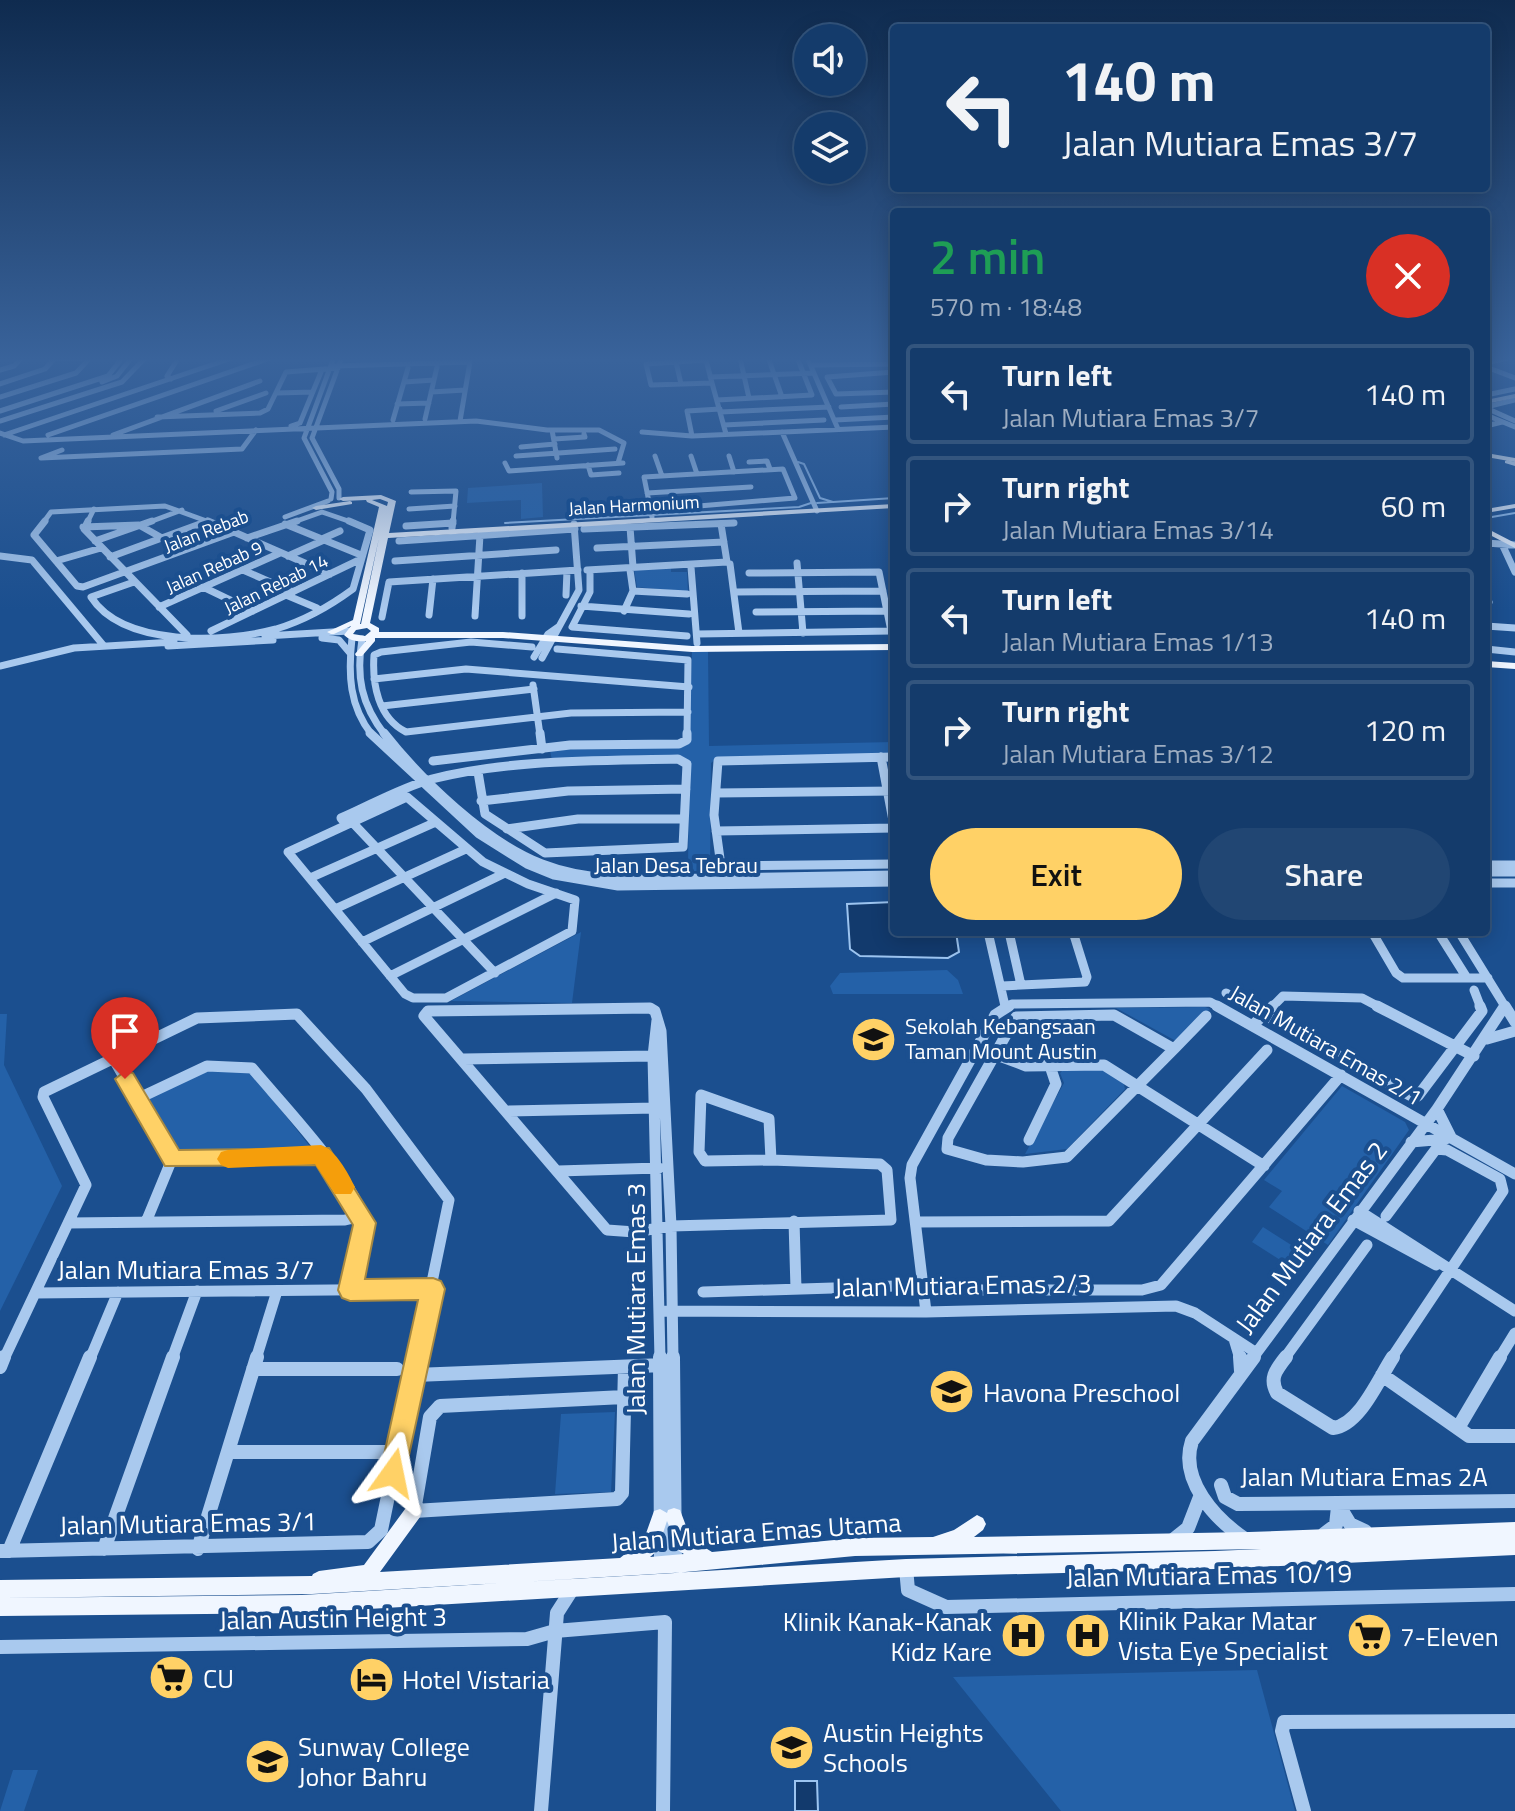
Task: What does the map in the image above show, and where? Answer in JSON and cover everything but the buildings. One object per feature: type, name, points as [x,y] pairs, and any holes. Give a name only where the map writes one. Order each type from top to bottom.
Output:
[{"type":"highway","points":[[1490,458],[1513,462]]},
{"type":"main road","name":"Jalan Rebab","points":[[335,498],[392,500],[383,534]]},
{"type":"main road","points":[[314,507],[361,500],[382,504],[383,534],[364,613],[355,633]]},
{"type":"main road","name":"Jalan Harmonium","points":[[401,533],[453,526],[651,514],[890,504]]},
{"type":"main road","points":[[1490,508],[1515,504]]},
{"type":"main road","name":"Jalan Harmonium","points":[[401,533],[734,521],[812,507]]},
{"type":"main road","points":[[1490,530],[1515,544]]},
{"type":"main road","points":[[383,534],[401,533]]},
{"type":"main road","points":[[383,534],[401,533]]},
{"type":"main road","points":[[364,613],[380,625],[401,630],[702,639],[890,640]]},
{"type":"main road","points":[[326,635],[364,613]]},
{"type":"main road","points":[[355,633],[378,634],[401,630]]},
{"type":"main road","points":[[355,633],[552,635],[692,649],[890,640]]},
{"type":"main road","points":[[355,654],[378,634]]},
{"type":"main road","points":[[1490,657],[1515,664]]},
{"type":"main road","points":[[312,1585],[322,1577],[369,1573],[414,1511]]},
{"type":"main road","points":[[623,1567],[651,1545],[667,1517],[685,1545],[712,1561]]},
{"type":"main road","points":[[927,1547],[958,1538],[977,1524]]},
{"type":"main road","name":"Jalan Mutiara Emas Utama","points":[[0,1607],[302,1604],[573,1588],[668,1572],[712,1561],[855,1547],[1168,1543],[1515,1531]]},
{"type":"main road","points":[[980,1546],[985,1554],[1003,1564]]},
{"type":"main road","name":"Jalan Mutiara Emas Utama","points":[[0,1589],[312,1585],[623,1567],[668,1572],[1215,1560],[1515,1546]]},
{"type":"street","points":[[89,442],[98,442]]},
{"type":"street","points":[[153,453],[161,442]]},
{"type":"street","points":[[62,450],[41,458],[242,449],[248,442]]},
{"type":"street","points":[[306,442],[335,498]]},
{"type":"street","points":[[313,442],[335,498]]},
{"type":"street","points":[[521,447],[539,442]]},
{"type":"street","points":[[554,442],[558,467]]},
{"type":"street","points":[[586,442],[588,451]]},
{"type":"street","points":[[505,463],[509,471],[621,463],[622,442]]},
{"type":"street","points":[[783,442],[812,507]]},
{"type":"street","points":[[516,456],[615,449]]},
{"type":"street","points":[[655,456],[662,476]]},
{"type":"street","points":[[691,456],[697,474]]},
{"type":"street","points":[[729,456],[734,472]]},
{"type":"street","points":[[749,462],[767,461],[770,469]]},
{"type":"street","points":[[588,465],[591,475],[619,473]]},
{"type":"street","points":[[783,469],[794,500],[651,514],[644,477],[697,474],[783,469]]},
{"type":"street","points":[[745,471],[756,503]]},
{"type":"street","points":[[647,493],[751,487]]},
{"type":"street","points":[[411,492],[454,490],[453,526]]},
{"type":"street","points":[[314,507],[335,498]]},
{"type":"street","name":"Jalan Rebab","points":[[130,578],[335,498]]},
{"type":"street","points":[[130,578],[77,586],[34,535],[49,514],[165,506],[182,510],[330,574]]},
{"type":"street","points":[[409,509],[455,506]]},
{"type":"street","points":[[83,527],[94,509]]},
{"type":"street","points":[[56,561],[182,510]]},
{"type":"street","points":[[332,513],[370,530],[353,589],[272,630],[168,637],[111,623],[90,599],[183,552],[240,535],[332,513]]},
{"type":"street","points":[[110,557],[208,521]]},
{"type":"street","points":[[584,529],[734,521]]},
{"type":"street","points":[[721,523],[739,633]]},
{"type":"street","points":[[285,524],[361,557]]},
{"type":"street","points":[[83,527],[139,525],[183,552]]},
{"type":"street","points":[[83,527],[187,635]]},
{"type":"street","points":[[401,533],[480,535],[575,527],[579,590],[529,675],[534,689],[542,749]]},
{"type":"street","points":[[624,611],[633,591],[630,527]]},
{"type":"street","name":"Jalan Rebab 9","points":[[159,607],[340,531]]},
{"type":"street","points":[[475,616],[480,535]]},
{"type":"street","points":[[597,548],[724,542]]},
{"type":"street","points":[[1490,543],[1515,544]]},
{"type":"street","points":[[1502,544],[1515,572]]},
{"type":"street","points":[[395,561],[556,550]]},
{"type":"street","points":[[0,556],[32,560],[103,648]]},
{"type":"street","name":"Jalan Rebab 14","points":[[204,634],[361,557]]},
{"type":"street","points":[[797,563],[803,633]]},
{"type":"street","points":[[687,636],[572,627],[590,592],[588,572],[727,564]]},
{"type":"street","points":[[691,567],[702,639],[739,633],[803,633],[890,640]]},
{"type":"street","points":[[243,570],[317,608]]},
{"type":"street","points":[[382,617],[389,582],[578,570]]},
{"type":"street","points":[[566,595],[567,571]]},
{"type":"street","points":[[749,573],[879,572],[890,626]]},
{"type":"street","points":[[522,573],[522,616]]},
{"type":"street","points":[[429,615],[433,579]]},
{"type":"street","points":[[203,587],[253,611]]},
{"type":"street","points":[[633,591],[687,594]]},
{"type":"street","points":[[734,592],[883,591]]},
{"type":"street","points":[[572,605],[689,614]]},
{"type":"street","points":[[756,612],[887,611]]},
{"type":"street","points":[[1490,626],[1515,628]]},
{"type":"street","points":[[74,648],[355,633]]},
{"type":"street","name":"Jalan Desa Tebrau","points":[[355,633],[351,694],[358,714],[426,782],[480,825],[535,861],[604,878],[664,882],[890,882]]},
{"type":"street","points":[[326,635],[339,640],[355,654]]},
{"type":"street","points":[[0,668],[74,648],[96,638]]},
{"type":"street","points":[[538,656],[471,642],[376,653],[374,679],[382,706],[402,732],[571,713],[688,712]]},
{"type":"street","points":[[0,668],[103,648]]},
{"type":"street","points":[[433,761],[542,749],[683,743],[687,740],[688,660],[557,649]]},
{"type":"street","points":[[1490,656],[1515,652]]},
{"type":"street","points":[[374,679],[466,669],[689,687]]},
{"type":"street","points":[[382,706],[534,689]]},
{"type":"street","points":[[881,757],[890,788]]},
{"type":"street","points":[[890,757],[722,760],[716,766],[713,827],[716,831],[716,859],[721,866],[890,864]]},
{"type":"street","points":[[350,819],[410,798],[466,849],[503,874],[577,901],[574,928],[567,935],[446,998],[409,996],[288,852],[350,819],[426,782],[478,772],[575,761],[682,760],[687,764],[683,847],[678,850],[545,853],[485,814],[478,772]]},
{"type":"street","points":[[481,801],[568,791],[686,789]]},
{"type":"street","points":[[716,793],[890,791]]},
{"type":"street","points":[[350,819],[495,973]]},
{"type":"street","points":[[507,829],[578,819],[684,819]]},
{"type":"street","points":[[310,878],[436,822]]},
{"type":"street","points":[[716,831],[890,827]]},
{"type":"street","points":[[335,909],[466,849]]},
{"type":"street","points":[[1490,865],[1515,865]]},
{"type":"street","points":[[1490,872],[1515,872]]},
{"type":"street","points":[[362,942],[503,874]]},
{"type":"street","name":"Jalan Desa Tebrau","points":[[664,882],[890,875]]},
{"type":"street","points":[[1490,883],[1515,883]]},
{"type":"street","points":[[390,976],[556,893]]},
{"type":"street","points":[[926,1312],[910,1178],[914,1159],[995,1015],[1005,1006],[989,936]]},
{"type":"street","points":[[1010,936],[1021,985]]},
{"type":"street","points":[[1002,986],[1081,984],[1087,980],[1074,936]]},
{"type":"street","points":[[1374,936],[1396,973],[1403,978],[1488,978]]},
{"type":"street","points":[[1441,936],[1467,978]]},
{"type":"street","points":[[1462,936],[1515,1022]]},
{"type":"street","points":[[1226,993],[1413,1097],[1418,1096],[1482,1009],[1474,990]]},
{"type":"street","points":[[1253,1025],[1283,996],[1359,997],[1474,1056]]},
{"type":"street","name":"Jalan Mutiara Emas 2/1","points":[[1005,1006],[1198,1000],[1215,1004],[1338,1079],[1515,1174]]},
{"type":"street","name":"Jalan Mutiara Emas 2","points":[[1249,1541],[1218,1521],[1200,1497],[1189,1447],[1255,1352],[1437,1109],[1487,1039],[1504,1007]]},
{"type":"street","points":[[656,1014],[650,1008],[425,1013],[424,1017],[509,1111],[607,1230],[794,1221],[891,1220],[892,1190],[887,1170],[880,1164],[705,1161],[701,1157],[701,1095],[765,1117],[770,1122],[771,1160]]},
{"type":"street","name":"Jalan Mutiara Emas 3","points":[[656,1014],[653,1056],[655,1108],[665,1228]]},
{"type":"street","name":"Jalan Mutiara Emas 3","points":[[656,1014],[665,1228],[668,1572]]},
{"type":"street","points":[[1174,1049],[1113,1015],[1024,1015],[1012,1021],[946,1142],[949,1152],[979,1160],[1064,1158],[1174,1049],[1206,1016]]},
{"type":"street","points":[[0,1367],[86,1181],[43,1097],[44,1092],[203,1016],[302,1016],[366,1089],[449,1200],[398,1452],[228,1452]]},
{"type":"street","points":[[1487,1039],[1515,1031]]},
{"type":"street","points":[[916,1222],[1109,1221],[1267,1050]]},
{"type":"street","points":[[994,1054],[1026,1066],[1102,1065],[1264,1166]]},
{"type":"street","points":[[464,1059],[653,1056]]},
{"type":"street","points":[[113,1058],[172,1159]]},
{"type":"street","points":[[137,1099],[207,1066],[248,1066],[321,1154],[362,1216],[365,1231],[350,1290]]},
{"type":"street","points":[[1029,1140],[1056,1085],[1050,1066]]},
{"type":"street","points":[[947,1290],[1142,1290],[1156,1287],[1171,1277],[1338,1079]]},
{"type":"street","points":[[509,1111],[655,1108]]},
{"type":"street","points":[[1398,1109],[1424,1114],[1437,1109],[1453,1140]]},
{"type":"street","points":[[1398,1109],[1412,1126],[1411,1142],[1434,1138],[1453,1140]]},
{"type":"street","points":[[1337,1241],[1346,1232],[1383,1226],[1436,1149],[1447,1150],[1515,1188]]},
{"type":"street","points":[[172,1159],[308,1158],[321,1154]]},
{"type":"street","points":[[146,1222],[172,1159]]},
{"type":"street","points":[[558,1171],[659,1168]]},
{"type":"street","points":[[1367,1245],[1273,1375],[1272,1384],[1277,1393],[1333,1428],[1342,1427],[1352,1419],[1382,1375],[1503,1191],[1500,1179]]},
{"type":"street","points":[[1376,1188],[1372,1208],[1383,1226]]},
{"type":"street","points":[[68,1223],[345,1220],[362,1216]]},
{"type":"street","points":[[1356,1216],[1383,1226],[1515,1311]]},
{"type":"street","points":[[794,1221],[796,1289]]},
{"type":"street","points":[[703,1292],[896,1286]]},
{"type":"street","name":"Jalan Mutiara Emas 3/7","points":[[35,1293],[433,1289]]},
{"type":"street","points":[[104,1549],[197,1291]]},
{"type":"street","points":[[198,1549],[277,1291]]},
{"type":"street","points":[[5,1551],[118,1292]]},
{"type":"street","name":"Jalan Mutiara Emas 2/3","points":[[665,1311],[926,1312],[1176,1306],[1255,1352]]},
{"type":"street","points":[[1458,1428],[1515,1333]]},
{"type":"street","points":[[1232,1336],[1252,1341],[1268,1335]]},
{"type":"street","points":[[1232,1336],[1240,1350],[1240,1374]]},
{"type":"street","points":[[415,1375],[665,1365]]},
{"type":"street","points":[[624,1397],[440,1406],[430,1417],[414,1511],[617,1499],[622,1493],[625,1367]]},
{"type":"street","points":[[253,1369],[397,1369]]},
{"type":"street","points":[[1382,1375],[1469,1436],[1515,1436]]},
{"type":"street","name":"Jalan Mutiara Emas 3/1","points":[[5,1551],[198,1549],[368,1542],[381,1530],[398,1452]]},
{"type":"street","name":"Jalan Mutiara Emas 2A","points":[[1221,1485],[1225,1497],[1238,1504],[1515,1501]]},
{"type":"street","points":[[1168,1543],[1188,1528],[1200,1497]]},
{"type":"street","points":[[1338,1504],[1350,1524],[1380,1535]]},
{"type":"street","points":[[1317,1538],[1336,1525],[1338,1504]]},
{"type":"street","name":"Jalan Mutiara Emas 10/19","points":[[906,1568],[908,1590],[946,1607],[1515,1594]]},
{"type":"street","points":[[541,1811],[557,1613],[573,1588]]},
{"type":"street","name":"Jalan Austin Height 3","points":[[0,1647],[527,1639],[555,1631],[665,1622],[663,1811]]},
{"type":"street","points":[[1304,1811],[1281,1728],[1284,1722],[1515,1721]]},
{"type":"shaded area","points":[[542,483],[543,517],[521,519],[521,500],[467,503],[468,488]]},
{"type":"shaded area","points":[[671,567],[671,572],[687,572],[688,592],[637,587],[634,569]]},
{"type":"shaded area","points":[[692,651],[708,651],[709,746],[890,742],[890,755],[717,758],[711,763],[710,871],[688,871],[689,762],[552,761],[550,750],[689,744]]},
{"type":"shaded area","points":[[890,902],[890,936],[957,936],[959,952],[948,958],[860,956],[850,949],[847,904]]},
{"type":"shaded area","points":[[581,932],[572,1003],[451,1001],[464,994]]},
{"type":"shaded area","points":[[947,970],[958,980],[963,994],[833,994],[830,986],[840,973]]},
{"type":"shaded area","points":[[1116,1008],[1210,1009],[1176,1041]]},
{"type":"shaded area","points":[[0,1014],[7,1014],[4,1065],[62,1186],[0,1311]]},
{"type":"shaded area","points":[[1065,1068],[1100,1068],[1123,1081],[1125,1089],[1067,1149],[1025,1154],[1064,1083],[1060,1073]]},
{"type":"shaded area","points":[[249,1069],[315,1153],[181,1152],[146,1100],[205,1071]]},
{"type":"shaded area","points":[[1342,1086],[1405,1122],[1409,1130],[1328,1245],[1269,1207],[1282,1191],[1264,1180]]},
{"type":"shaded area","points":[[1263,1227],[1296,1248],[1285,1263],[1252,1242]]},
{"type":"shaded area","points":[[615,1412],[611,1492],[555,1494],[561,1414]]},
{"type":"shaded area","points":[[1257,1670],[1295,1811],[1061,1811],[953,1677]]},
{"type":"shaded area","points":[[13,1770],[38,1770],[24,1811],[0,1811]]},
{"type":"shaded area","points":[[795,1781],[817,1781],[818,1811],[795,1811]]},
{"type":"waterway","points":[[798,462],[804,464],[820,498],[833,502],[890,498]]},
{"type":"waterway","points":[[817,503],[832,502]]},
{"type":"waterway","points":[[505,523],[799,507],[811,503]]},
{"type":"waterway","points":[[1490,517],[1515,513]]},
{"type":"slow traffic","points":[[228,1159],[308,1158],[321,1154],[343,1187]]},
{"type":"place","name":"Sekolah Kebangsaan Taman Mount Austin","points":[[874,1039]]},
{"type":"place","name":"Havona Preschool","points":[[952,1392]]},
{"type":"place","name":"Klinik Pakar Matar Vista Eye Specialist","points":[[1087,1635]]},
{"type":"place","name":"Klinik Kanak-Kanak Kidz Kare","points":[[1023,1636]]},
{"type":"place","name":"7-Eleven","points":[[1369,1636]]},
{"type":"place","name":"CU","points":[[172,1678]]},
{"type":"place","name":"Hotel Vistaria","points":[[371,1679]]},
{"type":"place","name":"Austin Heights Schools","points":[[792,1747]]},
{"type":"place","name":"Sunway College Johor Bahru","points":[[267,1761]]},
{"type":"route","points":[[125,1079],[172,1159],[308,1158],[321,1154],[365,1223],[350,1290],[433,1289],[393,1473]]}]
